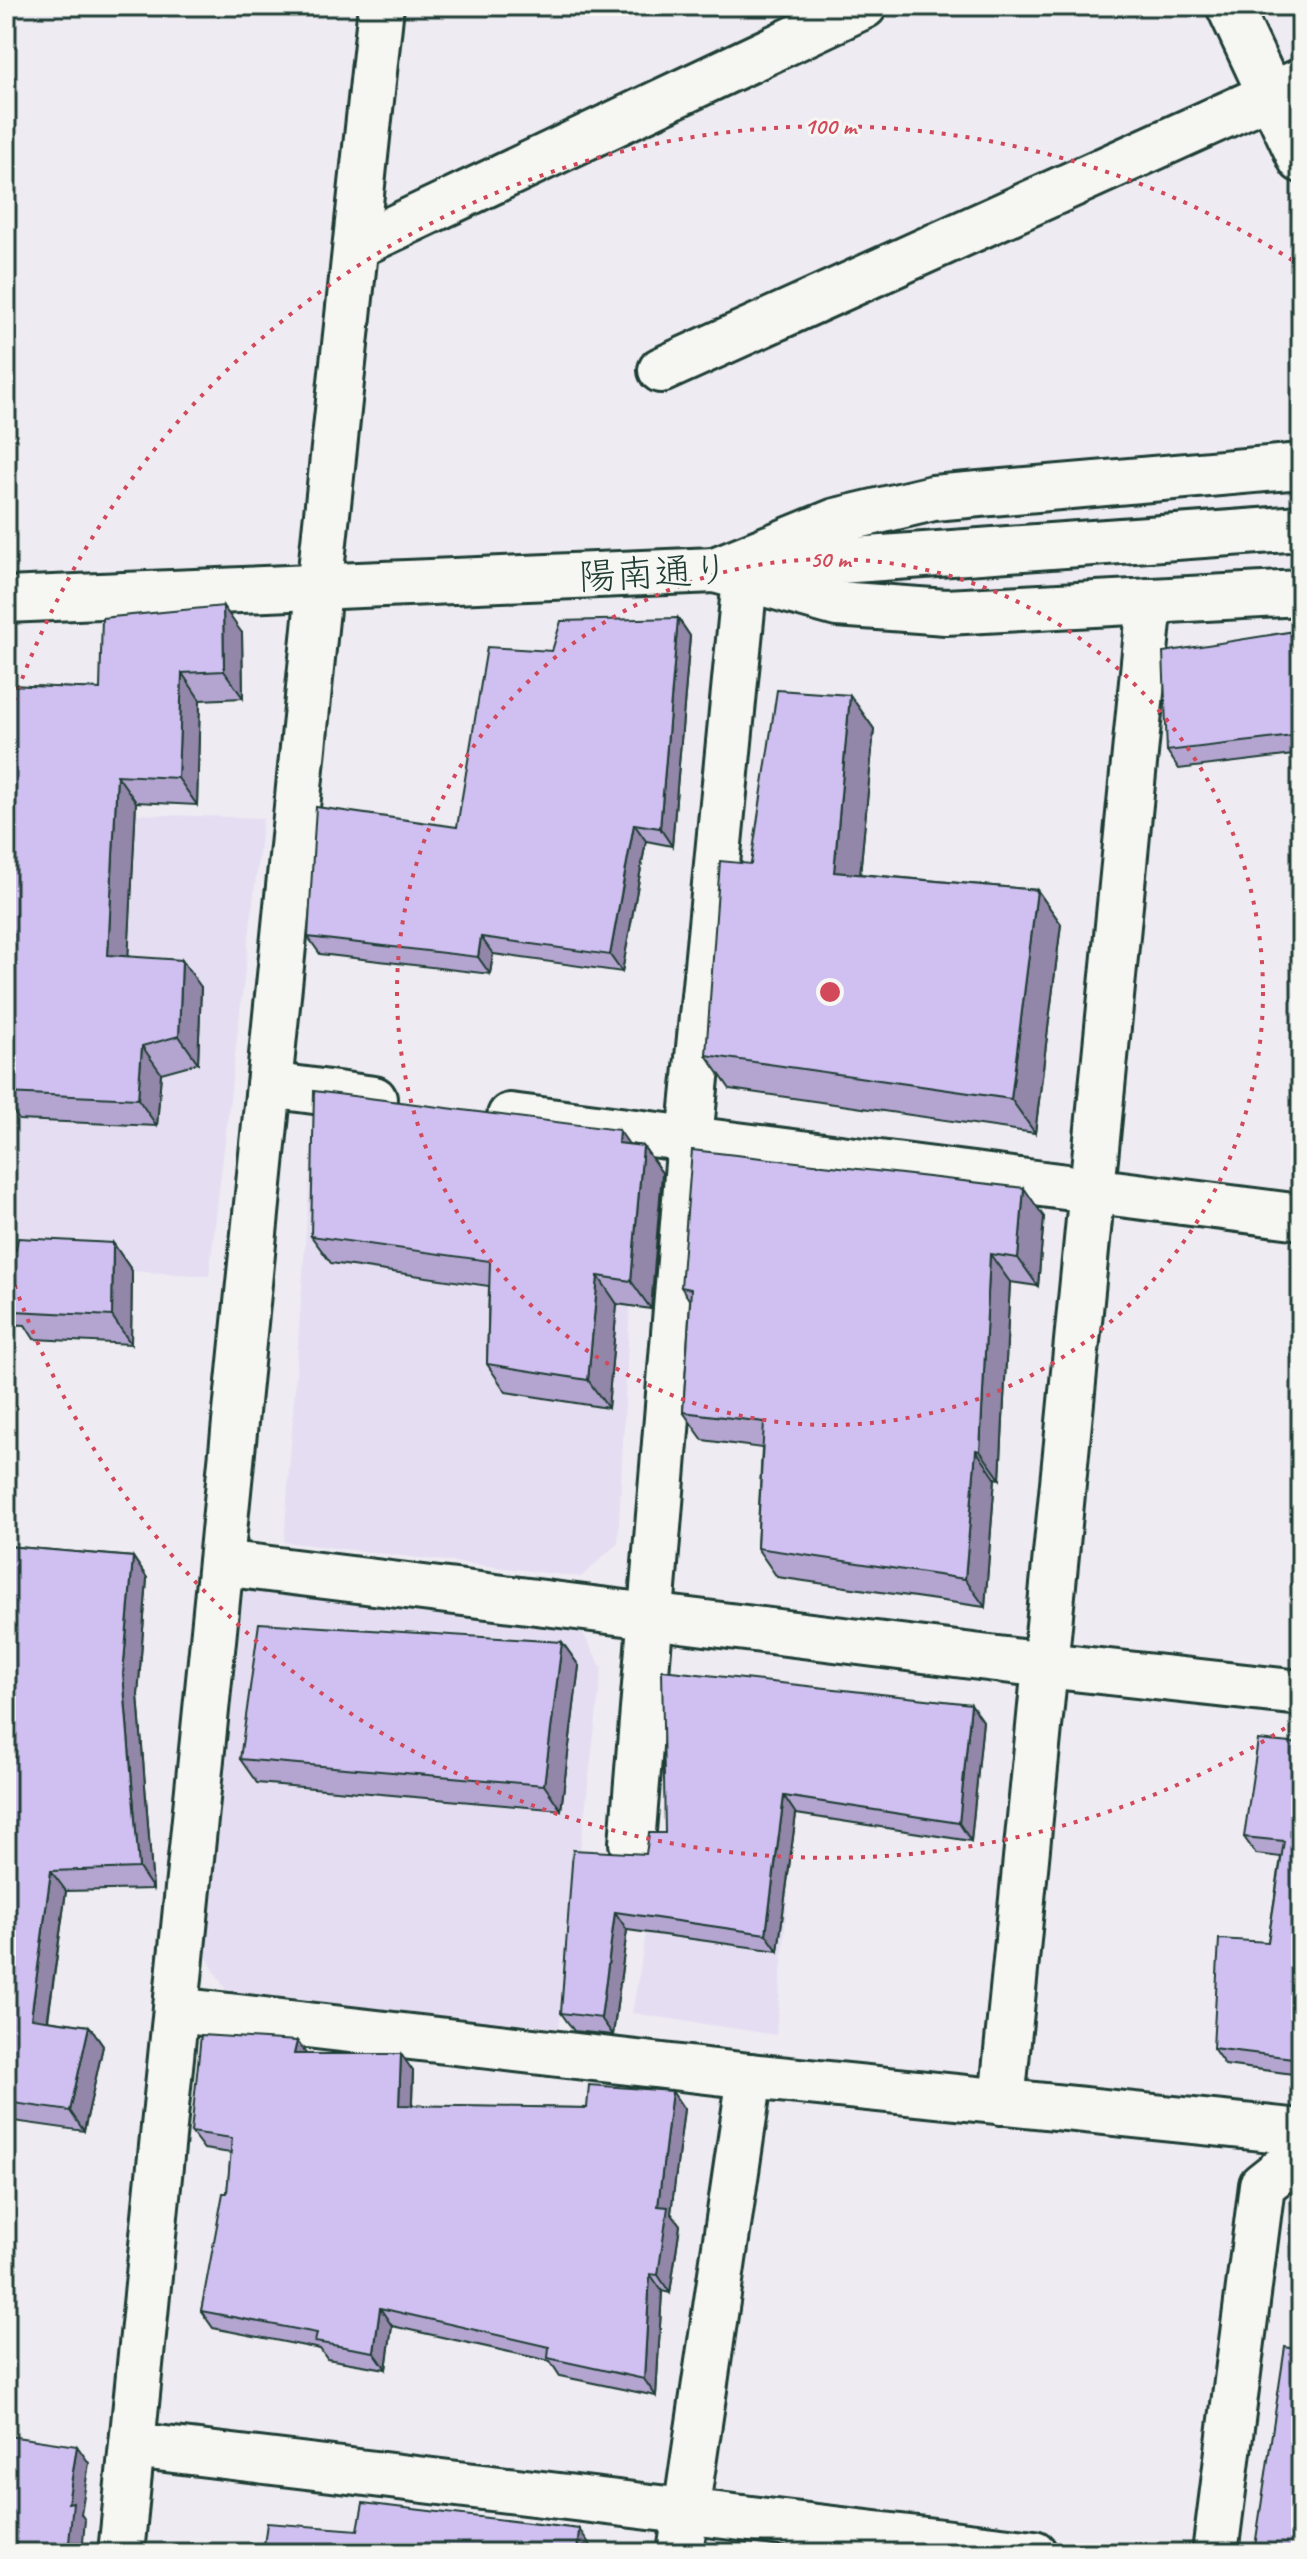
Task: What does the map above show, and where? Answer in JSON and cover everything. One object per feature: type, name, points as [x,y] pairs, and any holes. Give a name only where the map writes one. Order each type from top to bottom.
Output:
[{"type":"street","points":[[121,2553],[319,589],[381,6]]},
{"type":"street","points":[[356,246],[864,6]]},
{"type":"street","points":[[1229,6],[1286,88],[1301,160]]},
{"type":"street","points":[[661,370],[1286,88]]},
{"type":"street","points":[[730,575],[836,521],[933,498],[1301,466]]},
{"type":"street","name":"陽南通り","points":[[6,600],[730,575],[826,561],[1301,528]]},
{"type":"street","points":[[730,575],[837,604],[946,612],[1301,593]]},
{"type":"street","points":[[632,1843],[690,1139],[730,575]]},
{"type":"street","points":[[1002,2102],[1150,601]]},
{"type":"street","points":[[269,1085],[410,1103]]},
{"type":"street","points":[[472,1111],[1301,1217]]},
{"type":"street","points":[[221,1563],[650,1613],[1045,1665],[1301,1693]]},
{"type":"street","points":[[176,2010],[750,2076],[1301,2132]]},
{"type":"street","points":[[683,2533],[750,2076]]},
{"type":"street","points":[[1215,2553],[1262,2185],[1301,2154]]},
{"type":"street","points":[[132,2445],[683,2533],[1034,2553]]},
{"type":"shaded area","points":[[6,810],[263,818],[209,1276],[6,1263]]},
{"type":"shaded area","points":[[315,1103],[638,1143],[618,1543],[581,1577],[284,1542]]},
{"type":"shaded area","points":[[244,1588],[579,1626],[602,1668],[559,2028],[227,1992],[205,1955]]},
{"type":"shaded area","points":[[661,1850],[791,1856],[776,2035],[632,2013]]},
{"type":"building","points":[[223,606],[224,671],[182,673],[178,778],[117,775],[108,955],[182,960],[179,1036],[142,1046],[138,1099],[6,1093],[6,1025],[13,934],[6,934],[6,685],[100,689],[102,618]]},
{"type":"building","points":[[678,618],[660,828],[634,824],[610,955],[481,937],[478,957],[308,937],[316,807],[457,827],[487,647],[552,651],[561,621]]},
{"type":"building","points":[[1301,630],[1301,735],[1167,751],[1163,652]]},
{"type":"building","points":[[777,690],[850,695],[834,872],[1037,890],[1011,1099],[706,1055],[720,861],[751,864]]},
{"type":"building","points":[[314,1091],[619,1130],[618,1143],[643,1146],[631,1281],[598,1276],[588,1380],[487,1364],[490,1261],[311,1236]]},
{"type":"building","points":[[692,1150],[1024,1188],[1018,1258],[990,1254],[980,1451],[976,1450],[965,1579],[757,1548],[764,1422],[683,1412],[691,1289],[681,1287]]},
{"type":"building","points":[[18,1238],[113,1243],[112,1316],[15,1311],[16,1298],[6,1297],[6,1249],[16,1250]]},
{"type":"building","points":[[6,1546],[133,1557],[123,1674],[139,1868],[51,1871],[31,2018],[89,2026],[70,2111],[6,2102]]},
{"type":"building","points":[[259,1623],[562,1642],[544,1785],[240,1759]]},
{"type":"building","points":[[662,1670],[971,1704],[959,1823],[784,1796],[766,1934],[615,1912],[601,2018],[561,2013],[573,1850],[646,1854],[649,1833],[665,1833]]},
{"type":"building","points":[[1258,1740],[1301,1744],[1301,2059],[1213,2048],[1219,1939],[1268,1942],[1284,1841],[1244,1837]]},
{"type":"building","points":[[201,2035],[297,2041],[294,2054],[401,2054],[399,2105],[587,2108],[589,2085],[672,2091],[658,2206],[668,2207],[658,2275],[650,2274],[644,2379],[548,2358],[549,2347],[380,2308],[374,2352],[315,2342],[317,2333],[201,2311],[223,2193],[227,2193],[232,2138],[191,2132]]},
{"type":"building","points":[[1285,2347],[1301,2350],[1301,2553],[1254,2553]]},
{"type":"building","points":[[9,2436],[77,2446],[68,2503],[73,2502],[68,2553],[6,2553]]},
{"type":"building","points":[[363,2503],[579,2529],[577,2553],[263,2553],[267,2523],[358,2530]]}]
